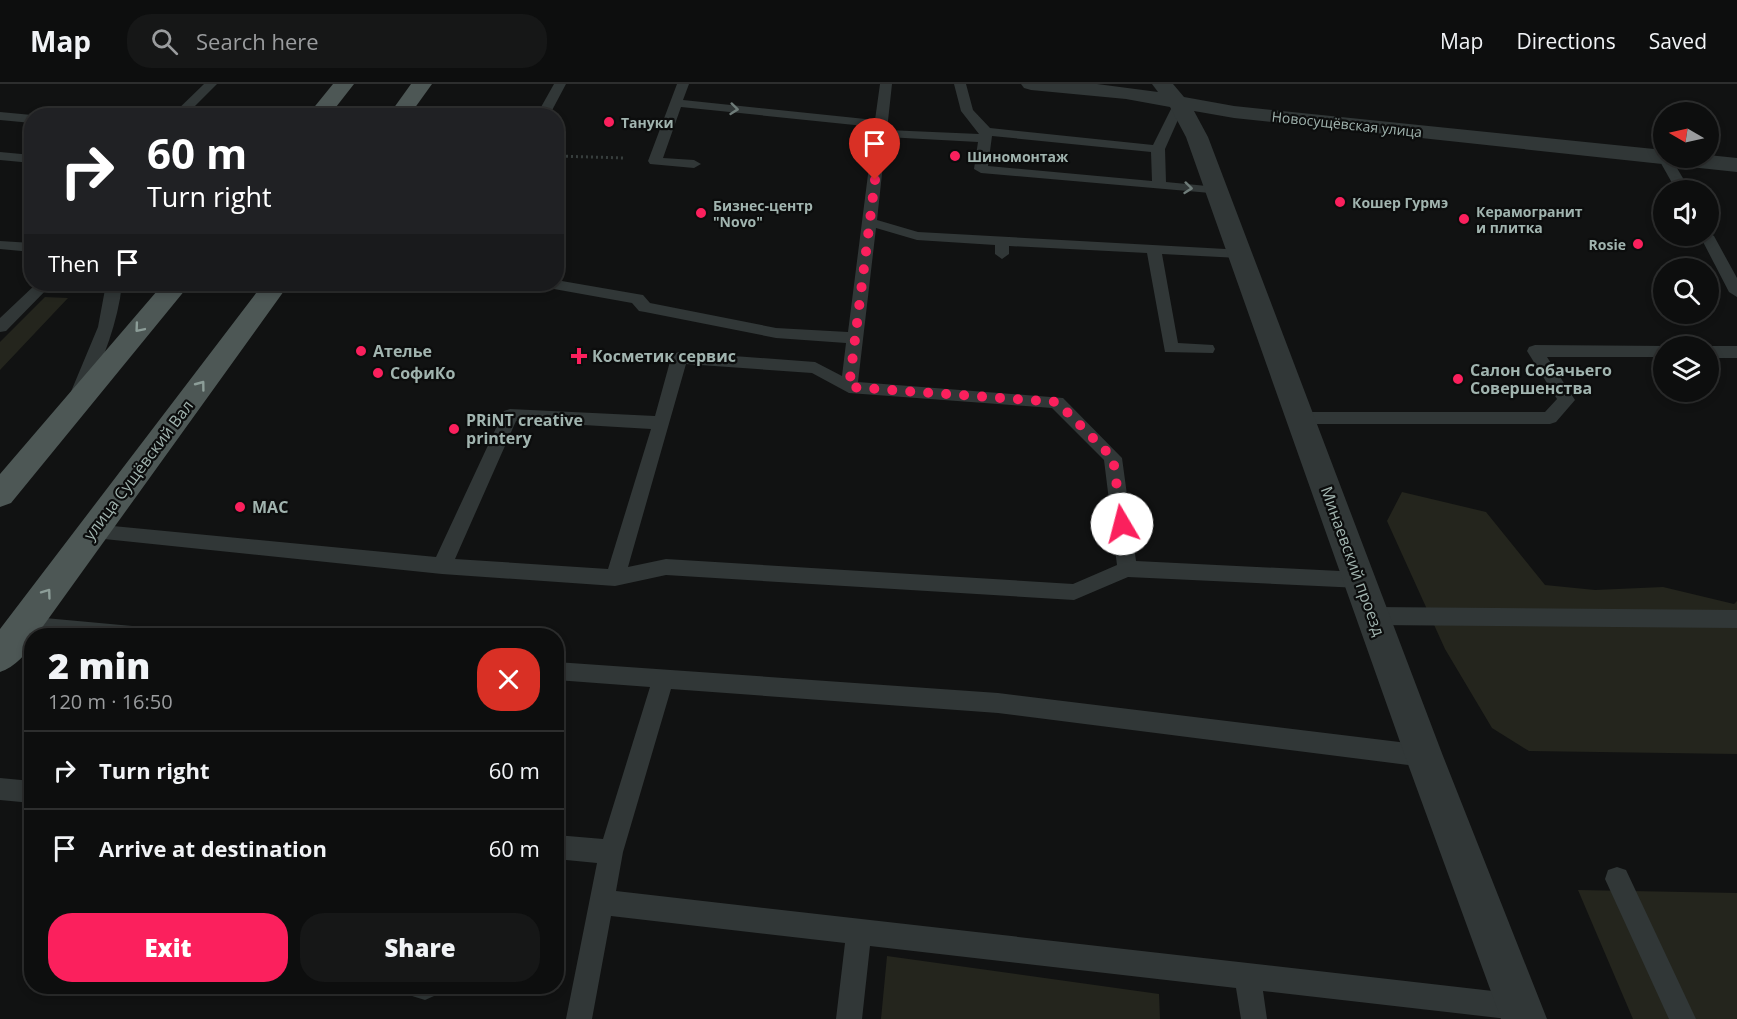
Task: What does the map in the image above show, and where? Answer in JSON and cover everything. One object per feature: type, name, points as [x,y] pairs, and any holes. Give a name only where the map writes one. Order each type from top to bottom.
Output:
[{"type":"main road","points":[[324,108],[344,84]]},
{"type":"main road","points":[[405,108],[422,84]]},
{"type":"main road","points":[[0,495],[171,291]]},
{"type":"main road","name":"улица Сущёвский Вал","points":[[0,657],[271,291]]},
{"type":"street","name":"Новосущёвская улица","points":[[1031,84],[1126,93],[1234,112],[1653,156]]},
{"type":"street","name":"Минаевский проезд","points":[[1162,84],[1179,104],[1197,138],[1424,756],[1522,1013]]},
{"type":"street","name":"Новосущёвская улица","points":[[1719,163],[1737,165]]},
{"type":"lane","points":[[185,108],[210,84]]},
{"type":"lane","points":[[547,108],[561,84]]},
{"type":"lane","points":[[683,84],[655,160],[694,164]]},
{"type":"lane","points":[[849,387],[886,84]]},
{"type":"lane","points":[[960,84],[967,111],[986,135],[981,169],[1217,191]]},
{"type":"lane","points":[[676,103],[879,129],[1158,149]]},
{"type":"lane","points":[[1159,186],[1158,149],[1179,104]]},
{"type":"lane","points":[[0,116],[24,118]]},
{"type":"lane","points":[[0,156],[24,158]]},
{"type":"lane","points":[[869,222],[917,236],[1002,248],[1239,252]]},
{"type":"lane","points":[[0,245],[24,247]]},
{"type":"lane","points":[[1712,246],[1737,292]]},
{"type":"lane","points":[[1154,249],[1171,348],[1207,350]]},
{"type":"lane","points":[[564,286],[638,299],[645,308],[776,333],[856,338]]},
{"type":"lane","points":[[0,327],[37,291]]},
{"type":"lane","points":[[73,407],[97,352],[113,303],[114,291]]},
{"type":"lane","points":[[1300,418],[1550,418],[1566,400],[1535,351],[1653,351]]},
{"type":"lane","points":[[1719,352],[1737,352]]},
{"type":"lane","points":[[615,578],[662,423],[679,358],[815,368],[849,387],[1057,402],[1113,458],[1127,569]]},
{"type":"lane","points":[[442,566],[510,415],[662,423]]},
{"type":"lane","points":[[92,532],[237,544],[442,566],[615,578],[666,567],[1074,592],[1127,569],[1360,580]]},
{"type":"lane","points":[[1373,616],[1737,619]]},
{"type":"lane","points":[[23,625],[56,628]]},
{"type":"lane","points":[[564,672],[998,703],[1424,756]]},
{"type":"lane","points":[[579,1019],[611,852],[663,680]]},
{"type":"lane","points":[[0,789],[24,791]]},
{"type":"lane","points":[[564,848],[611,852]]},
{"type":"lane","points":[[1617,879],[1683,1019]]},
{"type":"lane","points":[[600,902],[1247,976],[1522,1013]]},
{"type":"lane","points":[[849,1019],[859,932]]},
{"type":"lane","points":[[1247,976],[1254,1019]]},
{"type":"path","points":[[564,156],[655,160]]},
{"type":"shaded area","points":[[45,297],[68,298],[0,370],[0,342]]},
{"type":"shaded area","points":[[1402,492],[1486,512],[1545,585],[1595,590],[1663,587],[1734,604],[1737,601],[1737,754],[1529,751],[1492,728],[1445,649],[1387,521]]},
{"type":"shaded area","points":[[1578,890],[1737,893],[1737,1019],[1633,1019]]},
{"type":"shaded area","points":[[887,956],[1159,994],[1160,1019],[881,1019]]},
{"type":"place","name":"Тануки","points":[[609,122]]},
{"type":"place","name":"Шиномонтаж","points":[[955,156]]},
{"type":"place","name":"Кошер Гурмэ","points":[[1340,202]]},
{"type":"place","name":"Бизнес-центр \"Novo\"","points":[[701,213]]},
{"type":"place","name":"Керамогранит и плитка","points":[[1464,219]]},
{"type":"place","name":"Rosie","points":[[1638,244]]},
{"type":"place","name":"Ателье","points":[[361,351]]},
{"type":"place","name":"Косметик сервис","points":[[579,356]]},
{"type":"place","name":"СофиКо","points":[[378,373]]},
{"type":"place","name":"Салон Собачьего Совершенства","points":[[1458,379]]},
{"type":"place","name":"PRiNT creative printery","points":[[454,429]]},
{"type":"place","name":"MAC","points":[[240,507]]},
{"type":"route","points":[[875,180],[849,387],[1057,402],[1113,458],[1122,524]]}]
